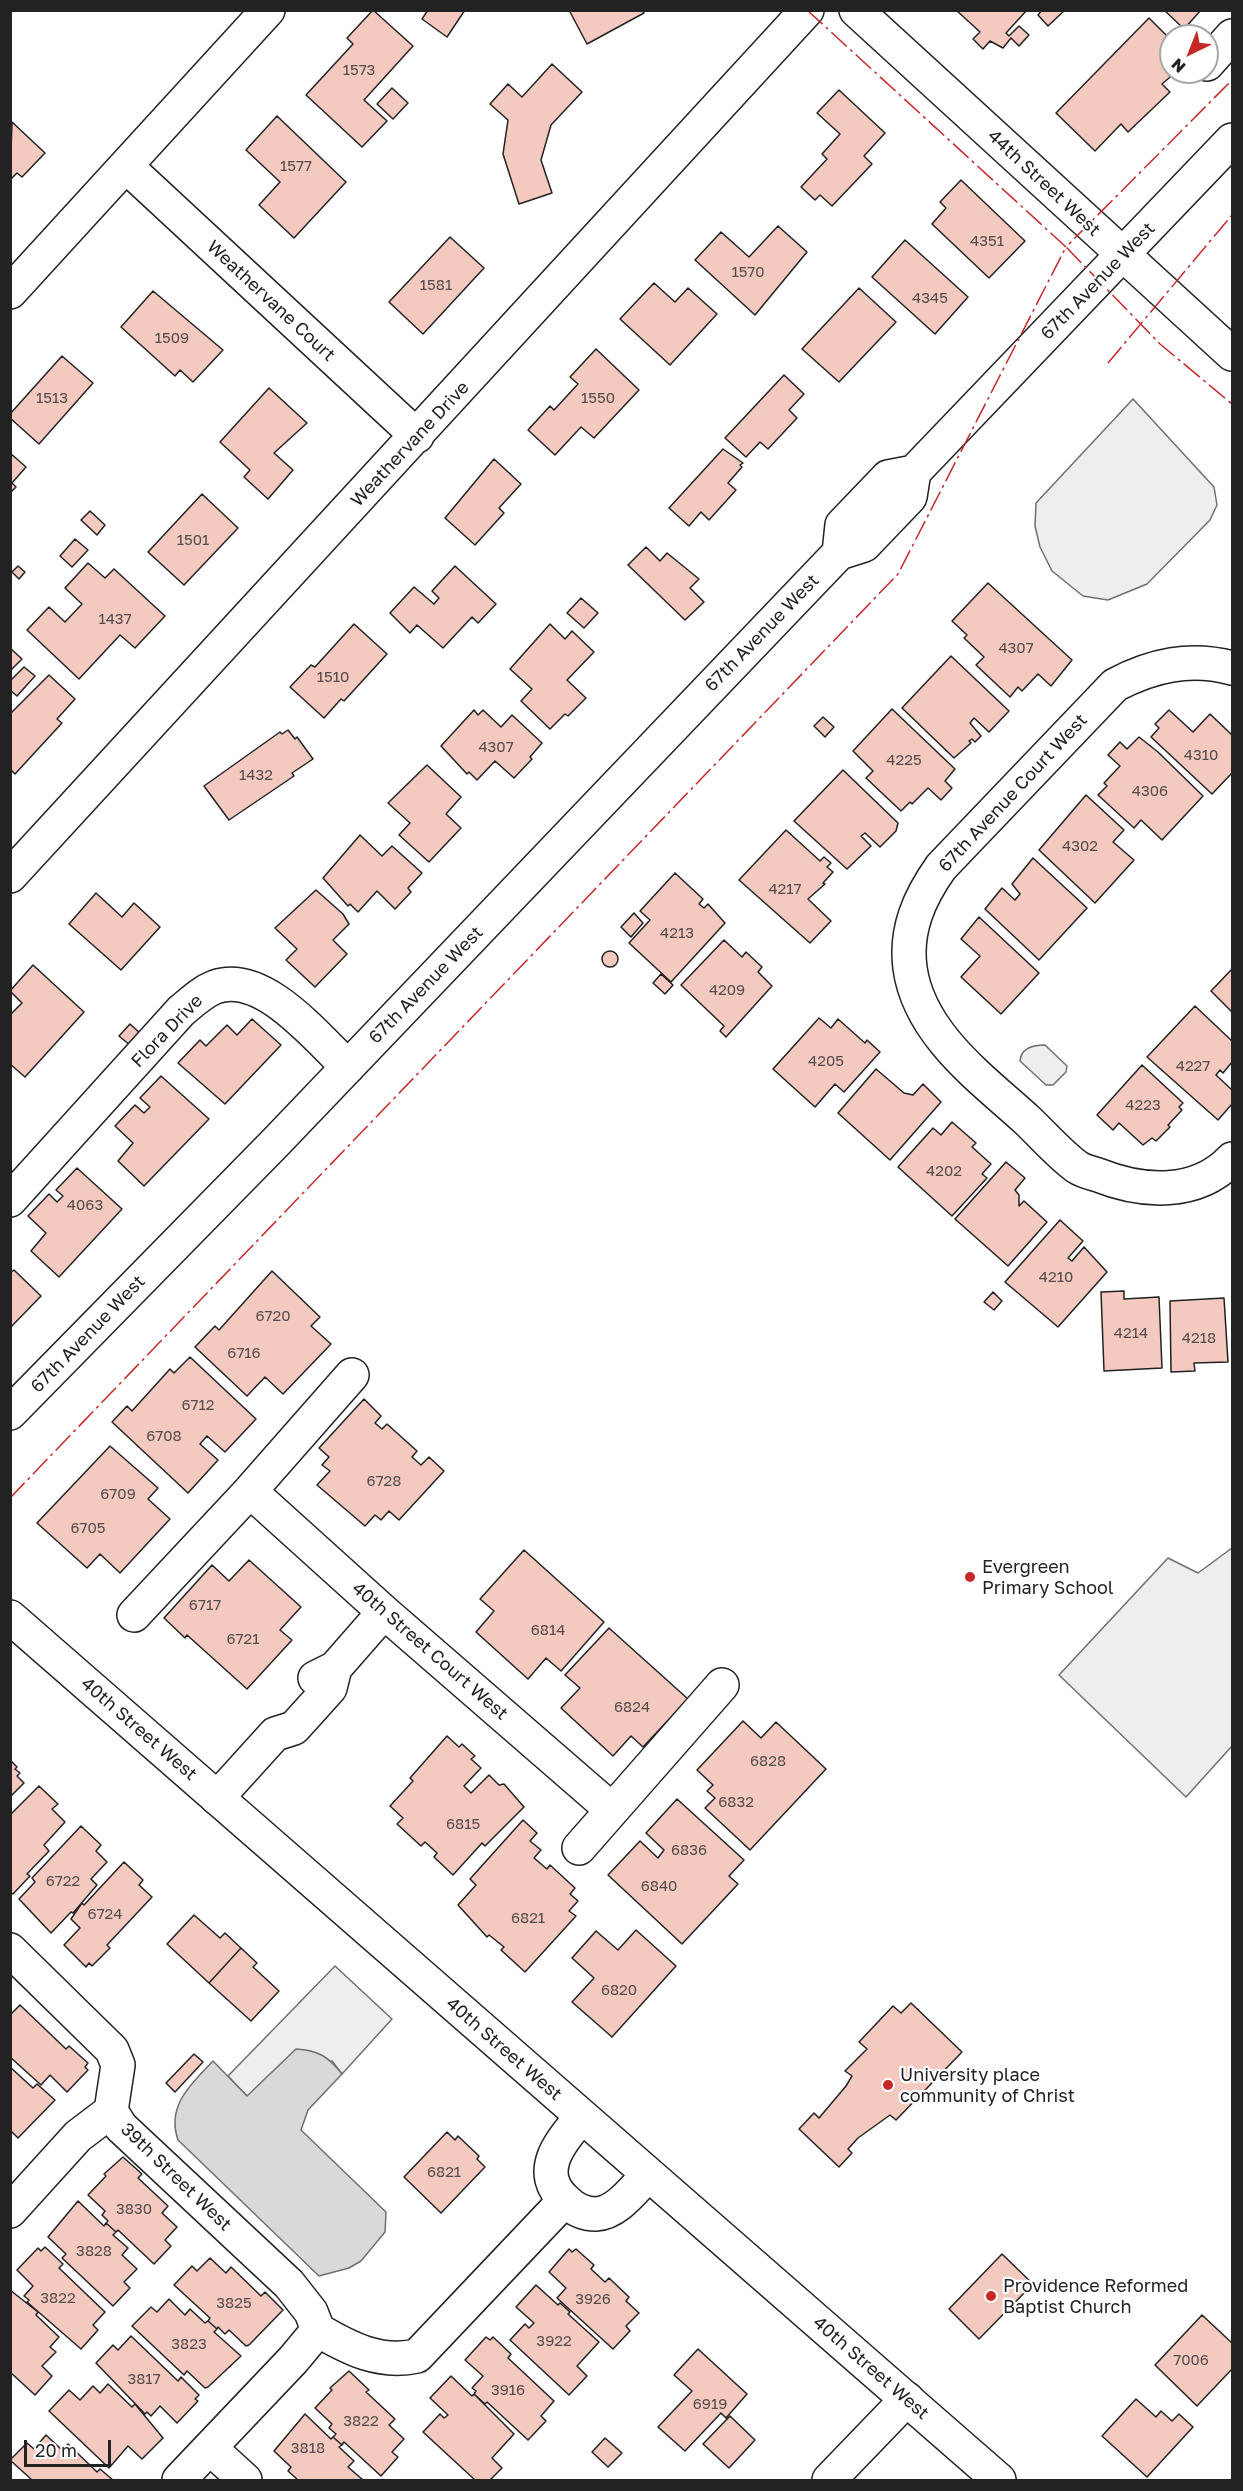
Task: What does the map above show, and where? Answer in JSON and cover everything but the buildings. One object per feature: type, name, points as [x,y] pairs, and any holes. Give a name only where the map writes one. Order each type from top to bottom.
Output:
[{"type":"street","points":[[10,292],[268,10]]},
{"type":"street","name":"Weathervane Drive","points":[[10,876],[807,10]]},
{"type":"street","name":"44th Street West","points":[[856,10],[1233,354]]},
{"type":"street","points":[[1219,51],[1233,36]]},
{"type":"street","name":"67th Avenue West","points":[[10,1413],[348,1067],[839,553],[864,545],[910,497],[914,472],[1233,140]]},
{"type":"street","name":"Weathervane Court","points":[[126,166],[417,436]]},
{"type":"street","name":"67th Avenue Court West","points":[[1233,668],[1215,663],[1164,664],[1140,672],[1115,685],[941,867],[914,913],[910,937],[910,969],[919,998],[936,1030],[964,1062],[1077,1167],[1108,1180],[1140,1187],[1169,1189],[1201,1182],[1220,1171],[1233,1159]]},
{"type":"street","name":"Flora Drive","points":[[10,1200],[181,1011],[203,993],[217,986],[247,985],[267,994],[348,1067]]},
{"type":"street","points":[[134,1615],[250,1491],[352,1375]]},
{"type":"street","name":"40th Street Court West","points":[[250,1491],[384,1612],[611,1809]]},
{"type":"street","points":[[217,1798],[275,1734],[294,1728],[330,1688],[335,1668],[384,1612]]},
{"type":"street","name":"40th Street West","points":[[10,1617],[999,2481]]},
{"type":"street","points":[[579,1848],[722,1685]]},
{"type":"street","name":"39th Street West","points":[[10,1950],[112,2050],[118,2064],[111,2111],[121,2127],[289,2284],[315,2321]]},
{"type":"street","points":[[10,2211],[78,2136],[111,2111]]},
{"type":"street","points":[[582,2117],[558,2144],[551,2168],[555,2189],[565,2200],[578,2211],[596,2214],[622,2201],[648,2175]]},
{"type":"street","points":[[179,2481],[293,2360],[315,2321],[340,2343],[383,2359],[399,2360],[417,2356],[565,2200]]},
{"type":"street","points":[[829,2481],[907,2399]]},
{"type":"street","points":[[210,2448],[245,2481]]},
{"type":"shaded area","points":[[1133,399],[1214,487],[1217,505],[1210,520],[1147,584],[1108,600],[1083,596],[1052,571],[1040,547],[1035,526],[1036,503]]},
{"type":"shaded area","points":[[1045,1045],[1067,1066],[1066,1072],[1053,1085],[1046,1085],[1020,1061],[1025,1050],[1033,1046]]},
{"type":"shaded area","points":[[1232,1548],[1232,1746],[1186,1797],[1059,1675],[1168,1558],[1198,1573]]},
{"type":"shaded area","points":[[335,1966],[392,2019],[342,2074],[332,2061],[247,2096],[228,2076]]},
{"type":"shaded area","points":[[296,2049],[311,2051],[322,2056],[342,2074],[308,2110],[301,2130],[386,2212],[385,2232],[361,2261],[349,2268],[319,2276],[178,2140],[175,2128],[175,2117],[183,2096],[213,2061],[247,2096]]},
{"type":"power","points":[[807,10],[1066,247],[1232,80]]},
{"type":"power","points":[[1108,363],[1232,215]]},
{"type":"power","points":[[10,1498],[898,574],[1066,247],[1160,344],[1232,404]]},
{"type":"place","name":"Evergreen Primary School","points":[[970,1577]]},
{"type":"place","name":"University place community of Christ","points":[[888,2085]]},
{"type":"place","name":"Providence Reformed Baptist Church","points":[[991,2296]]}]
